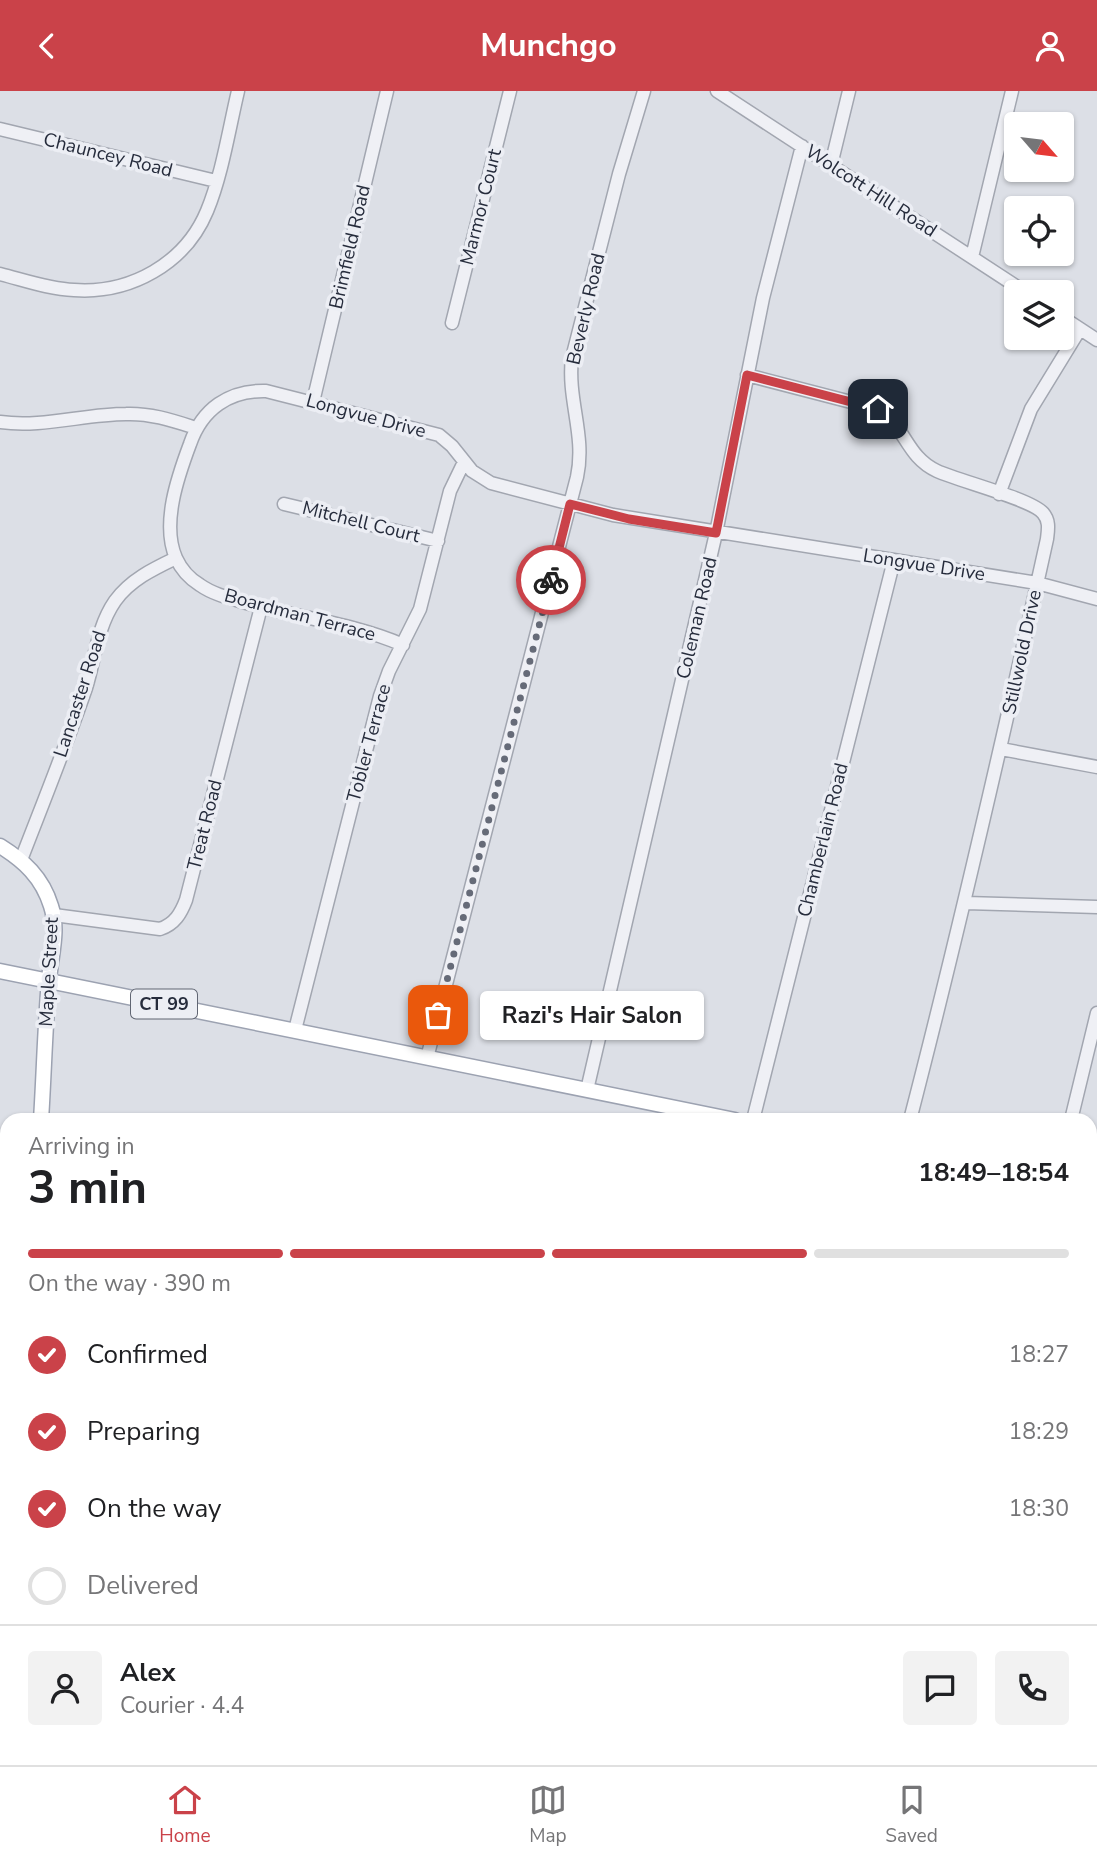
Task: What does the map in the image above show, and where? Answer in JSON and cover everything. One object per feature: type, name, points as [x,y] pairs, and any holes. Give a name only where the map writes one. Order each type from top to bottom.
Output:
[{"type":"main road","name":"Maple Street","points":[[0,846],[21,860],[39,879],[54,915],[55,933],[49,980],[41,1113]]},
{"type":"main road","name":"CT 99","points":[[0,971],[700,1113]]},
{"type":"street","points":[[0,274],[69,290],[94,291],[135,283],[160,269],[188,243],[207,212],[238,91]]},
{"type":"street","name":"Brimfield Road","points":[[313,402],[387,91]]},
{"type":"street","name":"Marmor Court","points":[[452,323],[510,91]]},
{"type":"street","name":"Beverly Road","points":[[427,1058],[521,703],[570,504],[581,452],[571,385],[572,358],[616,184],[643,91]]},
{"type":"street","name":"Wolcott Hill Road","points":[[717,91],[1007,280]]},
{"type":"street","points":[[831,165],[849,91]]},
{"type":"street","points":[[972,257],[1012,91]]},
{"type":"street","name":"Chauncey Road","points":[[0,129],[216,181]]},
{"type":"street","name":"Coleman Road","points":[[587,1090],[716,533],[768,277],[802,146]]},
{"type":"street","points":[[1074,325],[1097,340]]},
{"type":"street","points":[[999,494],[1031,408],[1080,329]]},
{"type":"street","name":"Stillwold Drive","points":[[747,375],[878,409],[892,419],[912,452],[927,466],[1030,504],[1046,516],[1048,529],[1001,749],[966,903],[912,1113]]},
{"type":"street","name":"Longvue Drive","points":[[196,428],[220,402],[242,392],[266,391],[439,435],[481,477],[503,488],[629,519],[1037,583],[1097,599]]},
{"type":"street","points":[[0,422],[22,423],[135,414],[171,420],[196,428],[181,469],[172,513],[171,538],[176,558]]},
{"type":"street","name":"Tobler Terrace","points":[[295,1030],[380,696],[389,671],[421,609],[450,491],[464,462]]},
{"type":"street","name":"Mitchell Court","points":[[284,504],[438,541]]},
{"type":"street","name":"Boardman Terrace","points":[[176,558],[185,573],[201,586],[261,607],[377,635],[403,645]]},
{"type":"street","name":"Lancaster Road","points":[[21,860],[80,704],[108,613],[120,595],[136,580],[176,558]]},
{"type":"street","name":"Chamberlain Road","points":[[755,1113],[894,560]]},
{"type":"street","name":"Treat Road","points":[[54,915],[160,929],[168,926],[179,915],[186,899],[261,607]]},
{"type":"street","points":[[1001,749],[1097,767]]},
{"type":"street","points":[[966,903],[1097,907]]},
{"type":"street","points":[[1073,1113],[1097,1013]]},
{"type":"way so far","points":[[438,1015],[551,580]]},
{"type":"place","name":"Razi's Hair Salon","points":[[438,1015]]},
{"type":"route","points":[[551,580],[570,504],[629,519],[716,533],[747,375],[878,409]]}]
